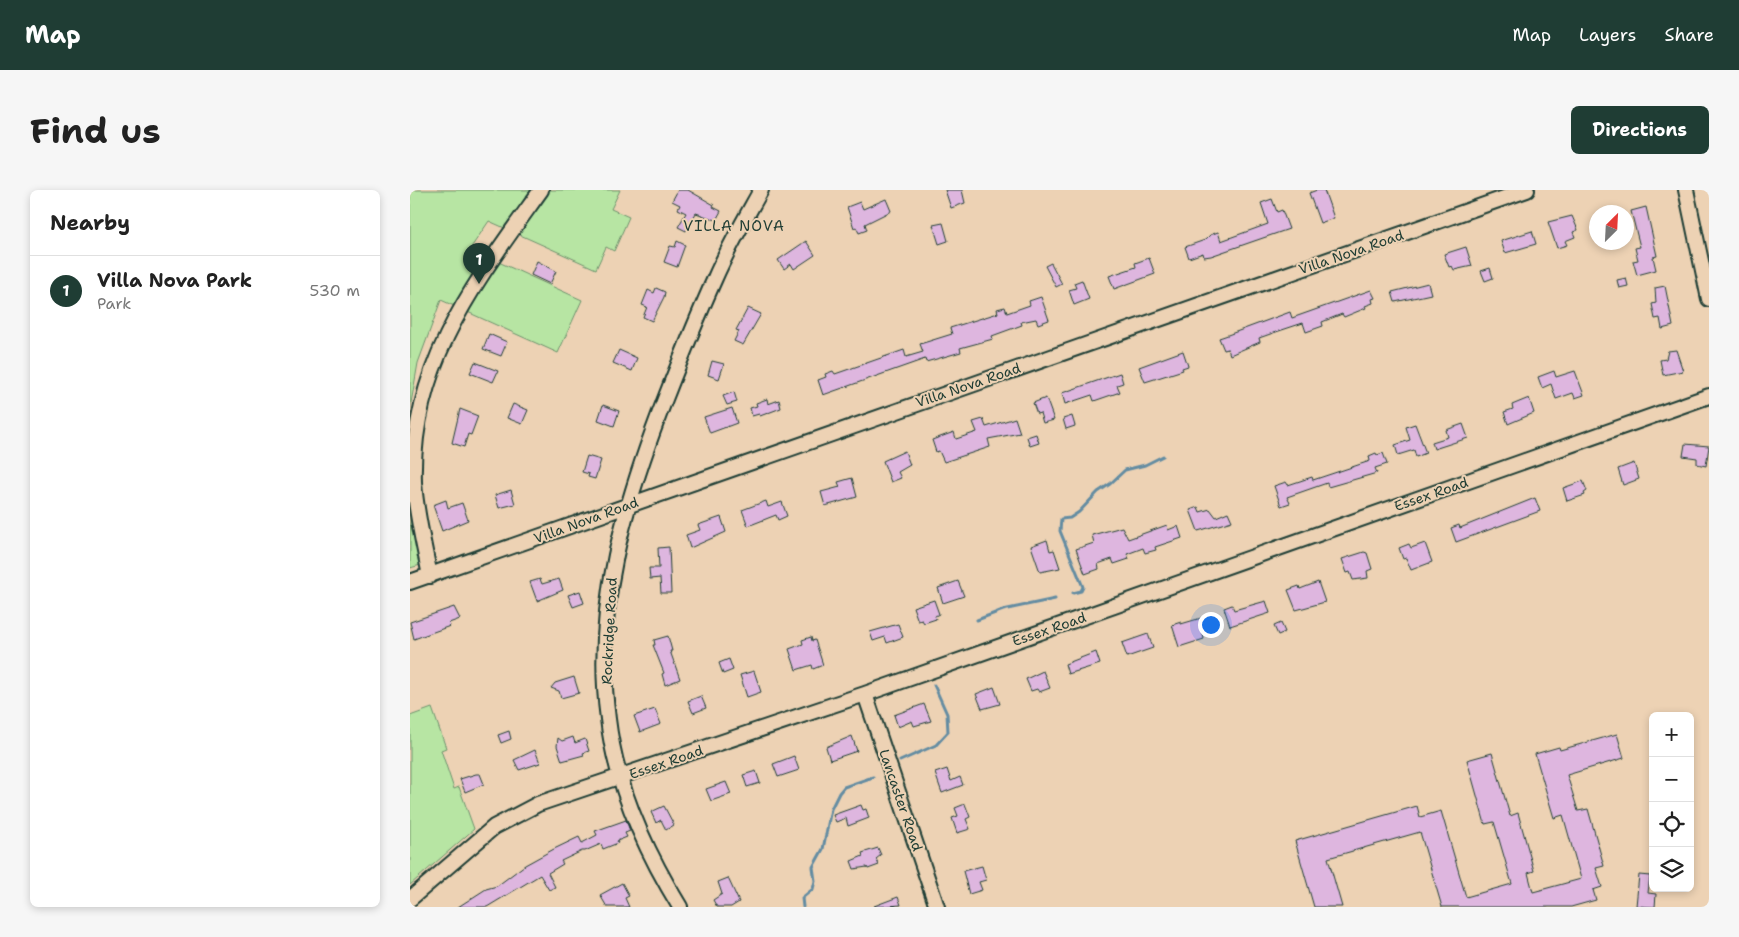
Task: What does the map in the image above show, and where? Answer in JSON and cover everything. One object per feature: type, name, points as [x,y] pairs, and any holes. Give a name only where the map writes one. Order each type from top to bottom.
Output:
[{"type":"street","points":[[430,576],[414,482],[414,444],[423,392],[446,332],[462,302],[488,261],[541,190]]},
{"type":"street","name":"Rockridge Road","points":[[680,907],[648,850],[632,814],[620,778],[608,719],[606,651],[610,587],[627,505],[687,342],[715,277],[760,190]]},
{"type":"street","name":"Villa Nova Road","points":[[410,582],[1527,190]]},
{"type":"street","points":[[1686,190],[1709,299]]},
{"type":"street","name":"Essex Road","points":[[410,899],[472,844],[507,819],[538,804],[620,778],[865,694],[1709,396]]},
{"type":"street","name":"Lancaster Road","points":[[865,694],[937,907]]},
{"type":"green space","points":[[410,190],[620,190],[611,209],[629,217],[614,251],[606,247],[596,269],[489,221],[470,249],[582,300],[558,353],[441,300],[418,363],[410,409]]},
{"type":"green space","points":[[410,499],[424,564],[410,568]]},
{"type":"green space","points":[[432,708],[446,748],[441,750],[454,789],[459,787],[474,829],[410,885],[410,716]]},
{"type":"building","points":[[678,190],[688,190],[714,205],[713,207],[721,211],[716,220],[696,213],[686,231],[678,227],[686,213],[678,209],[680,205],[672,201]]},
{"type":"building","points":[[945,190],[962,190],[965,203],[951,208]]},
{"type":"building","points":[[1324,190],[1334,218],[1320,223],[1309,193]]},
{"type":"building","points":[[886,199],[891,211],[865,224],[867,230],[859,233],[856,227],[854,228],[847,207],[860,202],[863,209]]},
{"type":"building","points":[[1272,199],[1277,212],[1282,210],[1289,229],[1211,256],[1204,257],[1203,253],[1189,258],[1185,247],[1205,240],[1210,235],[1218,232],[1221,241],[1268,224],[1261,203]]},
{"type":"building","points":[[1646,207],[1657,256],[1653,257],[1656,270],[1637,275],[1633,261],[1638,260],[1635,248],[1640,247],[1634,223],[1634,210]]},
{"type":"building","points":[[1572,216],[1578,230],[1573,232],[1575,237],[1565,241],[1567,245],[1557,248],[1548,222]]},
{"type":"building","points":[[943,223],[948,241],[939,244],[933,225]]},
{"type":"building","points":[[1532,231],[1536,244],[1505,253],[1501,241]]},
{"type":"building","points":[[677,241],[685,245],[677,267],[664,262],[670,246],[675,247]]},
{"type":"building","points":[[806,241],[815,255],[794,269],[791,264],[784,269],[778,260]]},
{"type":"building","points":[[1466,247],[1472,266],[1454,270],[1452,266],[1449,267],[1444,254]]},
{"type":"building","points":[[1149,258],[1155,274],[1114,289],[1109,276],[1136,267],[1135,263]]},
{"type":"building","points":[[537,261],[556,271],[550,284],[531,275]]},
{"type":"building","points":[[1051,263],[1062,284],[1056,287],[1045,266]]},
{"type":"building","points":[[1490,268],[1493,278],[1485,281],[1481,271]]},
{"type":"building","points":[[1626,278],[1628,286],[1619,288],[1617,280]]},
{"type":"building","points":[[1082,280],[1089,299],[1074,305],[1069,290],[1076,288],[1074,283]]},
{"type":"building","points":[[1428,283],[1431,294],[1395,302],[1392,292]]},
{"type":"building","points":[[1665,286],[1673,326],[1662,329],[1660,318],[1655,319],[1652,304],[1656,303],[1655,288]]},
{"type":"building","points":[[656,288],[665,292],[652,321],[643,317],[647,307],[642,305],[648,290],[654,293]]},
{"type":"building","points":[[1371,290],[1375,298],[1372,299],[1373,303],[1365,306],[1366,308],[1344,317],[1342,314],[1322,322],[1323,326],[1306,332],[1303,323],[1259,338],[1260,342],[1230,355],[1228,349],[1224,350],[1219,338],[1290,312],[1292,318]]},
{"type":"building","points":[[1041,297],[1049,320],[1038,324],[1036,319],[1021,322],[1022,325],[992,336],[993,339],[960,348],[961,352],[926,362],[925,359],[823,395],[818,380],[826,377],[825,374],[833,371],[835,374],[904,350],[906,357],[923,352],[920,344],[952,334],[950,328],[998,313],[997,309],[1005,307],[1007,313],[1030,305],[1029,301]]},
{"type":"building","points":[[748,308],[761,314],[743,345],[734,341],[739,331],[736,330]]},
{"type":"building","points":[[489,334],[507,342],[501,356],[483,349]]},
{"type":"building","points":[[619,350],[637,358],[632,371],[613,363]]},
{"type":"building","points":[[1676,350],[1683,371],[1663,375],[1660,360],[1666,359],[1668,351]]},
{"type":"building","points":[[1183,351],[1188,366],[1182,368],[1183,370],[1145,382],[1139,367]]},
{"type":"building","points":[[712,361],[724,364],[719,379],[708,375]]},
{"type":"building","points":[[475,362],[498,371],[493,382],[470,373]]},
{"type":"building","points":[[1554,371],[1556,377],[1575,371],[1584,395],[1575,398],[1573,393],[1556,399],[1551,384],[1542,388],[1538,377]]},
{"type":"building","points":[[1120,373],[1123,383],[1117,385],[1120,392],[1094,401],[1092,395],[1065,404],[1062,393]]},
{"type":"building","points":[[734,392],[737,402],[727,405],[723,396]]},
{"type":"building","points":[[1046,398],[1054,420],[1043,423],[1040,413],[1037,414],[1033,403]]},
{"type":"building","points":[[1529,398],[1534,413],[1508,424],[1504,412],[1513,409],[1512,405]]},
{"type":"building","points":[[767,399],[768,404],[779,400],[781,408],[760,416],[759,414],[752,416],[750,408],[757,406],[756,403]]},
{"type":"building","points":[[513,404],[528,410],[522,424],[507,418]]},
{"type":"building","points":[[603,405],[619,411],[614,426],[598,420]]},
{"type":"building","points":[[732,408],[737,423],[710,433],[704,417]]},
{"type":"building","points":[[460,409],[478,416],[471,435],[468,434],[464,447],[452,443]]},
{"type":"building","points":[[1072,416],[1075,426],[1066,429],[1063,419]]},
{"type":"building","points":[[1015,418],[1020,433],[988,439],[990,447],[944,462],[939,451],[936,452],[932,440],[954,432],[956,439],[977,432],[973,422],[983,419],[986,427]]},
{"type":"building","points":[[1415,424],[1426,453],[1416,457],[1414,450],[1398,455],[1395,445],[1410,440],[1406,427]]},
{"type":"building","points":[[1463,424],[1468,438],[1434,449],[1432,442],[1448,437],[1446,430]]},
{"type":"building","points":[[1036,434],[1039,443],[1030,446],[1027,437]]},
{"type":"building","points":[[1685,444],[1709,446],[1706,466],[1697,464],[1697,458],[1683,456]]},
{"type":"building","points":[[905,451],[910,465],[898,472],[901,478],[891,482],[883,461]]},
{"type":"building","points":[[1376,453],[1377,455],[1383,453],[1387,464],[1375,468],[1377,473],[1328,487],[1327,483],[1287,497],[1290,503],[1281,506],[1274,486],[1286,482],[1288,485],[1312,477],[1313,480],[1370,461],[1369,456]]},
{"type":"building","points":[[587,456],[601,460],[595,479],[588,477],[589,474],[582,472]]},
{"type":"building","points":[[1634,463],[1639,479],[1623,485],[1618,469]]},
{"type":"building","points":[[852,478],[857,497],[825,506],[821,492],[840,487],[838,482]]},
{"type":"building","points":[[1583,481],[1587,491],[1584,493],[1585,495],[1567,501],[1563,488]]},
{"type":"building","points":[[511,490],[515,504],[499,508],[495,495]]},
{"type":"building","points":[[1535,498],[1540,511],[1456,542],[1451,528],[1459,525],[1460,528]]},
{"type":"building","points":[[446,500],[448,508],[462,503],[468,520],[442,531],[433,505]]},
{"type":"building","points":[[766,501],[768,507],[782,502],[787,516],[778,520],[776,515],[748,526],[742,510]]},
{"type":"building","points":[[1198,507],[1200,512],[1210,509],[1216,517],[1228,512],[1232,521],[1198,531],[1190,510]]},
{"type":"building","points":[[721,517],[726,532],[690,548],[686,535],[700,530],[698,525]]},
{"type":"building","points":[[1167,525],[1168,530],[1178,526],[1182,538],[1155,547],[1156,550],[1145,553],[1143,548],[1127,554],[1129,559],[1114,564],[1112,559],[1098,564],[1099,569],[1085,574],[1076,549],[1094,543],[1092,535],[1122,527],[1128,539]]},
{"type":"building","points":[[1047,540],[1050,551],[1054,550],[1060,568],[1040,572],[1031,546]]},
{"type":"building","points":[[1425,543],[1432,562],[1411,570],[1406,558],[1403,559],[1399,548],[1409,544],[1411,548]]},
{"type":"building","points":[[669,547],[671,593],[661,593],[660,578],[650,579],[649,568],[659,568],[658,548]]},
{"type":"building","points":[[1364,552],[1367,553],[1372,569],[1367,571],[1368,578],[1353,580],[1350,572],[1347,573],[1342,559]]},
{"type":"building","points":[[540,579],[542,584],[559,579],[563,590],[537,601],[530,582]]},
{"type":"building","points":[[958,581],[964,596],[943,603],[938,588]]},
{"type":"building","points":[[1318,582],[1325,602],[1296,610],[1288,590],[1299,586],[1300,589]]},
{"type":"building","points":[[580,591],[584,603],[573,607],[568,595]]},
{"type":"building","points":[[934,600],[939,614],[935,616],[936,619],[924,623],[922,620],[918,621],[913,607]]},
{"type":"building","points":[[1266,601],[1270,613],[1230,626],[1224,608],[1232,605],[1234,610]]},
{"type":"building","points":[[454,607],[460,619],[449,623],[450,626],[414,639],[410,622]]},
{"type":"building","points":[[1208,616],[1211,628],[1202,631],[1204,639],[1179,647],[1172,625]]},
{"type":"building","points":[[1281,623],[1285,632],[1278,635],[1274,626]]},
{"type":"building","points":[[898,624],[903,637],[887,643],[885,637],[873,641],[870,632]]},
{"type":"building","points":[[1148,634],[1153,648],[1127,657],[1122,643]]},
{"type":"building","points":[[668,636],[672,651],[670,651],[680,679],[665,685],[662,674],[664,673],[653,645],[655,645],[654,640]]},
{"type":"building","points":[[811,637],[812,641],[815,640],[823,665],[813,669],[812,665],[796,670],[789,649],[803,644],[802,640]]},
{"type":"building","points":[[1096,652],[1100,664],[1068,674],[1065,664]]},
{"type":"building","points":[[729,659],[733,670],[723,674],[719,663]]},
{"type":"building","points":[[754,671],[761,692],[747,697],[740,675]]},
{"type":"building","points":[[1043,671],[1050,688],[1039,692],[1037,689],[1031,691],[1026,679]]},
{"type":"building","points":[[574,677],[579,693],[561,698],[559,691],[551,688],[555,683]]},
{"type":"building","points":[[994,687],[1000,704],[982,709],[976,694]]},
{"type":"building","points":[[701,696],[706,708],[693,713],[688,701]]},
{"type":"building","points":[[924,704],[931,721],[914,726],[912,721],[898,727],[894,715]]},
{"type":"building","points":[[655,709],[661,724],[640,732],[634,716]]},
{"type":"building","points":[[509,731],[511,739],[501,743],[498,735]]},
{"type":"building","points":[[1617,734],[1624,758],[1567,775],[1578,811],[1588,809],[1604,866],[1596,868],[1602,887],[1593,890],[1596,900],[1571,907],[1442,907],[1420,832],[1328,858],[1342,907],[1314,907],[1295,841],[1417,806],[1420,817],[1441,811],[1466,897],[1512,884],[1494,822],[1485,824],[1467,760],[1492,753],[1510,816],[1518,813],[1534,871],[1528,873],[1533,892],[1581,879],[1563,815],[1554,818],[1535,754],[1559,747],[1560,750]]},
{"type":"building","points":[[852,736],[857,751],[830,760],[826,747]]},
{"type":"building","points":[[573,737],[575,743],[585,739],[589,751],[583,753],[584,755],[562,761],[557,746],[558,738],[562,741]]},
{"type":"building","points":[[535,750],[540,763],[519,770],[514,760]]},
{"type":"building","points":[[794,756],[799,770],[778,777],[773,764]]},
{"type":"building","points":[[947,769],[951,781],[960,777],[963,785],[942,793],[935,773]]},
{"type":"building","points":[[756,771],[760,783],[747,787],[743,775]]},
{"type":"building","points":[[480,774],[484,784],[465,792],[460,779]]},
{"type":"building","points":[[726,782],[731,794],[711,801],[706,789]]},
{"type":"building","points":[[965,804],[970,817],[966,819],[970,829],[957,833],[952,818],[958,816],[955,808]]},
{"type":"building","points":[[861,805],[863,810],[866,809],[869,818],[848,826],[846,818],[836,822],[833,815]]},
{"type":"building","points":[[664,806],[674,825],[666,830],[661,820],[656,823],[651,812]]},
{"type":"building","points":[[626,820],[630,831],[625,833],[627,837],[603,849],[601,844],[582,851],[561,861],[563,864],[548,873],[555,887],[549,890],[540,875],[487,907],[458,907],[486,889],[497,886],[525,865],[554,849],[579,837],[582,843],[597,835],[595,831]]},
{"type":"building","points":[[878,848],[881,855],[876,859],[879,865],[868,869],[867,867],[854,869],[851,861],[863,856],[862,853]]},
{"type":"building","points":[[982,866],[986,880],[979,882],[982,890],[969,894],[963,871]]},
{"type":"building","points":[[1639,875],[1649,876],[1648,893],[1656,894],[1655,907],[1636,906]]},
{"type":"building","points":[[728,878],[739,902],[731,907],[717,907],[713,900],[722,894],[718,882]]},
{"type":"building","points":[[622,883],[629,896],[625,898],[629,907],[607,907],[600,895]]},
{"type":"building","points":[[898,897],[901,905],[874,907],[874,906]]},
{"type":"waterway","points":[[1073,593],[1081,591],[1083,587],[1060,531],[1061,519],[1070,518],[1079,512],[1098,492],[1125,470],[1145,465],[1163,456]]},
{"type":"waterway","points":[[977,620],[1003,610],[1055,599]]},
{"type":"waterway","points":[[900,761],[936,745],[948,732],[947,714],[934,685]]},
{"type":"waterway","points":[[803,907],[802,898],[813,889],[815,881],[813,867],[823,849],[831,809],[839,793],[844,787],[873,777]]},
{"type":"place","name":"Villa Nova Park","points":[[479,284]]},
{"type":"district","name":"VILLA NOVA","points":[[734,226]]}]
